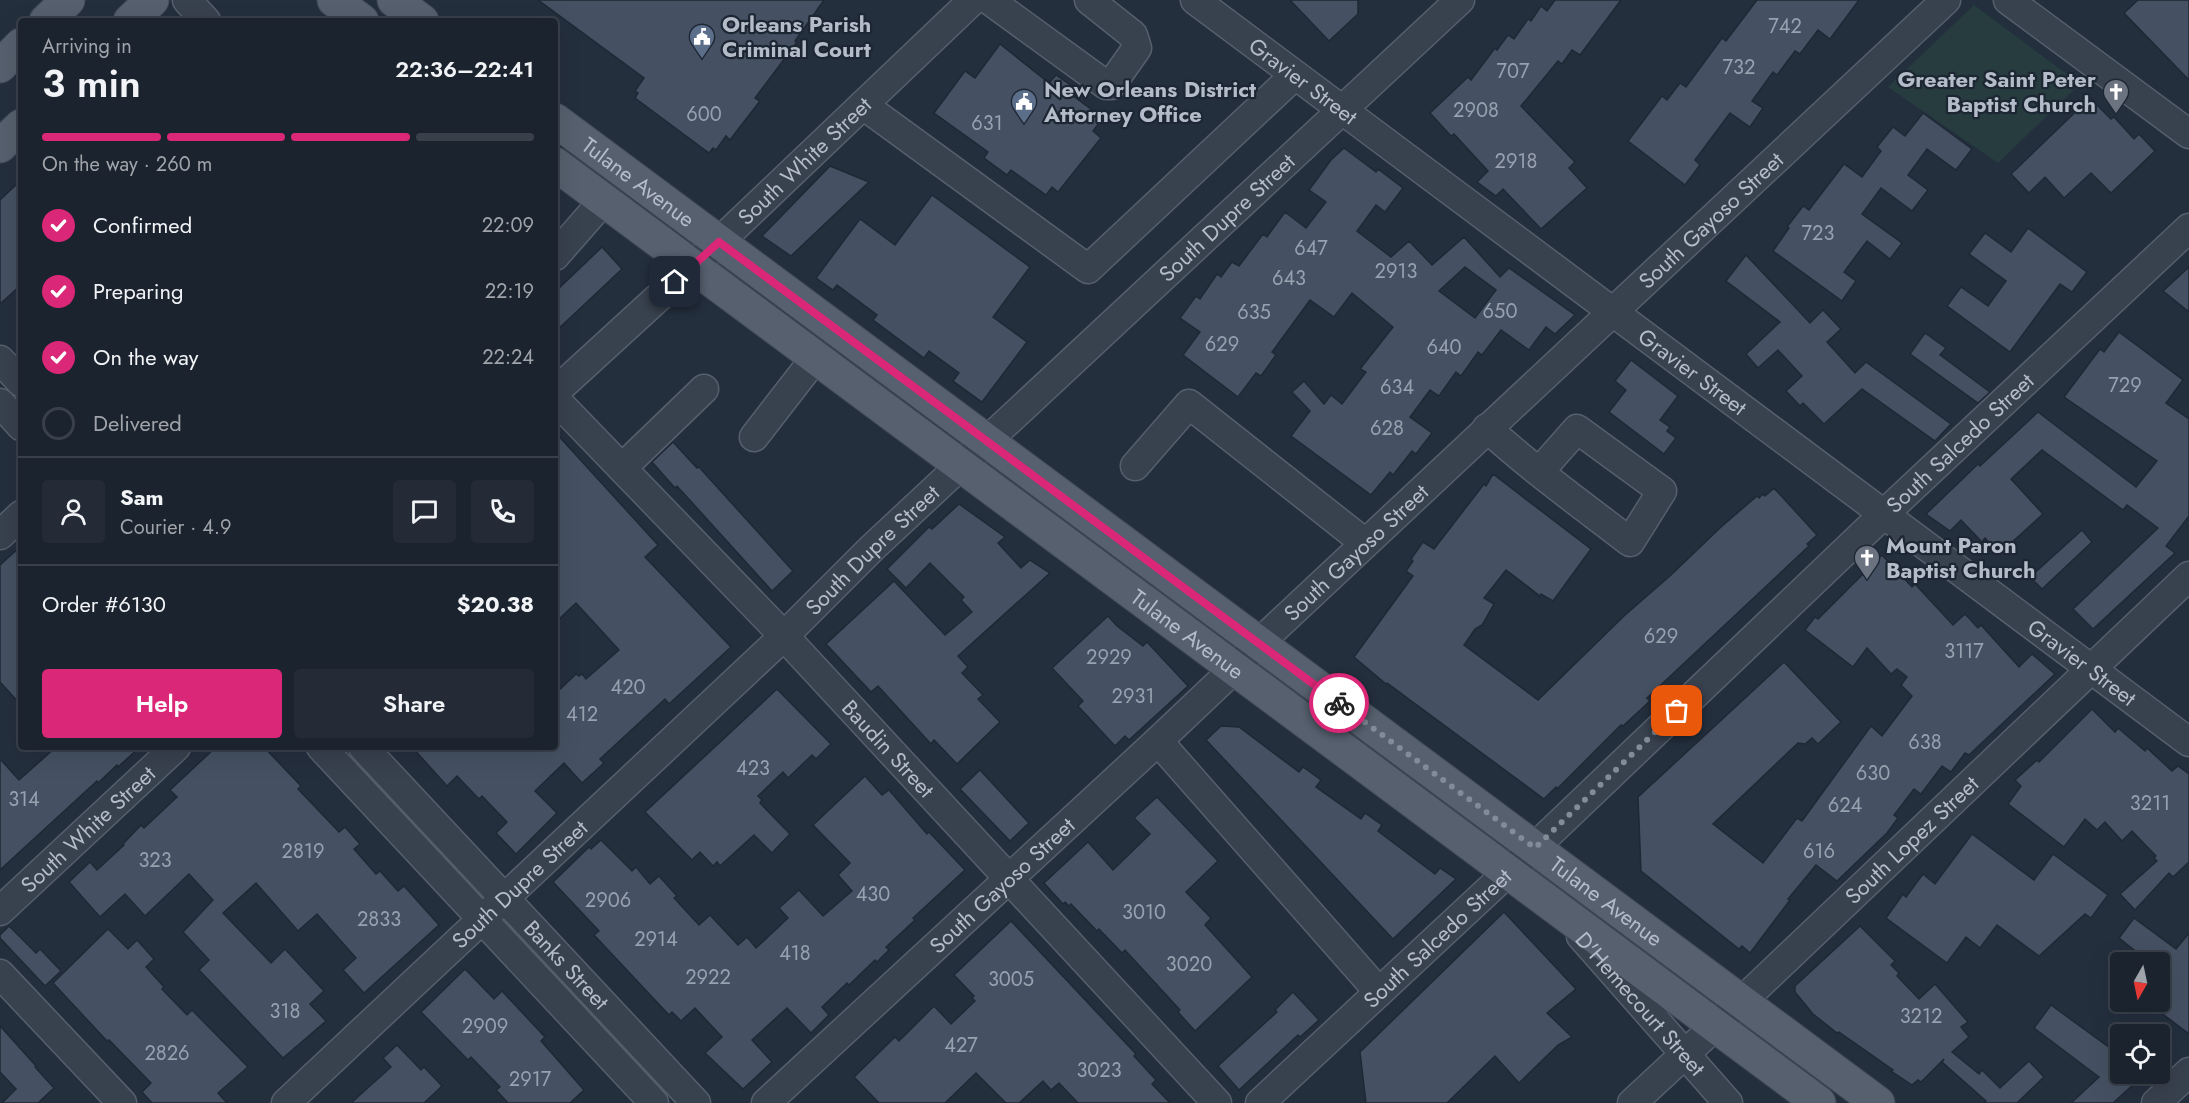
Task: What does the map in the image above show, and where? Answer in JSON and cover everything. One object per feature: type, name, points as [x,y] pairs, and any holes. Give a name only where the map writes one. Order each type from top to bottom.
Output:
[{"type":"main road","points":[[133,18],[152,0]]},
{"type":"main road","points":[[334,0],[358,18]]},
{"type":"main road","points":[[394,0],[418,18]]},
{"type":"main road","name":"Tulane Avenue","points":[[558,122],[1878,1103]]},
{"type":"main road","points":[[0,146],[18,129]]},
{"type":"main road","name":"Tulane Avenue","points":[[558,166],[1819,1103]]},
{"type":"street","points":[[187,0],[203,18]]},
{"type":"street","name":"South White Street","points":[[558,389],[719,242],[973,0]]},
{"type":"street","points":[[989,0],[1107,85],[1112,86],[1137,48],[1133,35],[1089,0]]},
{"type":"street","name":"Gravier Street","points":[[1195,0],[2189,742]]},
{"type":"street","name":"South Dupre Street","points":[[286,1103],[784,636],[872,548],[1460,0]]},
{"type":"street","name":"South Gayoso Street","points":[[766,1103],[1158,741],[1259,642],[1946,0]]},
{"type":"street","points":[[2008,0],[2189,134]]},
{"type":"street","points":[[863,105],[1088,269],[1295,75]]},
{"type":"street","points":[[558,253],[604,200]]},
{"type":"street","name":"South Salcedo Street","points":[[1260,1103],[1535,848],[1884,514],[2189,228]]},
{"type":"street","points":[[754,437],[816,357]]},
{"type":"street","points":[[0,360],[18,379]]},
{"type":"street","points":[[622,468],[704,389]]},
{"type":"street","name":"Baudin Street","points":[[558,402],[784,636],[1217,1103]]},
{"type":"street","points":[[0,403],[18,423]]},
{"type":"street","points":[[1135,466],[1189,404],[1365,543]]},
{"type":"street","points":[[1487,428],[1539,472]]},
{"type":"street","points":[[0,535],[18,518]]},
{"type":"street","name":"South Lopez Street","points":[[1632,1103],[2189,576]]},
{"type":"street","points":[[1158,741],[1379,992]]},
{"type":"street","name":"South White Street","points":[[0,911],[173,750]]},
{"type":"street","name":"Banks Street","points":[[324,750],[654,1103]]},
{"type":"street","name":"Banks Street","points":[[366,750],[696,1103]]},
{"type":"street","name":"D'Hemecourt Street","points":[[1554,905],[1728,1103]]},
{"type":"street","points":[[0,974],[122,1103]]},
{"type":"green space","points":[[1974,5],[2080,84],[1998,163],[1888,87]]},
{"type":"building","name":"Orleans Parish Criminal Court","points":[[538,0],[824,0],[795,41],[797,42],[755,98],[760,101],[730,140],[726,136],[716,150],[713,148],[709,153],[635,98],[638,93],[635,91],[644,78]]},
{"type":"building","points":[[1290,0],[1358,0],[1358,14],[1329,41]]},
{"type":"building","points":[[1555,0],[1621,0],[1580,55],[1572,50],[1562,64],[1558,61],[1521,106],[1575,162],[1569,168],[1587,188],[1541,229],[1503,189],[1496,196],[1477,182],[1488,171],[1454,134],[1451,136],[1430,113],[1468,77],[1471,80],[1508,35],[1514,39],[1528,19],[1531,21],[1541,6],[1547,11]]},
{"type":"building","points":[[1757,0],[1859,0],[1830,39],[1818,30],[1800,54],[1795,51],[1777,75],[1773,72],[1752,101],[1763,108],[1750,127],[1730,113],[1695,160],[1700,165],[1685,185],[1628,141],[1662,96],[1667,100],[1680,83],[1686,87],[1722,38],[1726,41]]},
{"type":"building","points":[[2138,0],[2189,0],[2189,80],[2124,13]]},
{"type":"building","name":"New Orleans District Attorney Office","points":[[1000,44],[1049,83],[1056,75],[1072,86],[1068,92],[1103,118],[1093,131],[1101,138],[1058,192],[1052,187],[1046,195],[1011,170],[1007,175],[984,158],[988,152],[934,113],[965,71],[975,78]]},
{"type":"building","points":[[2090,98],[2111,119],[2114,117],[2134,139],[2139,134],[2155,151],[2111,193],[2091,173],[2064,198],[2045,177],[2029,193],[2011,174]]},
{"type":"building","points":[[1923,113],[1972,149],[1956,170],[1927,149],[1908,175],[1928,190],[1912,211],[1881,188],[1862,214],[1902,243],[1890,259],[1867,241],[1844,272],[1856,281],[1842,301],[1773,251],[1803,206],[1809,210],[1844,164],[1862,177],[1881,151],[1877,147],[1893,127],[1905,136]]},
{"type":"building","points":[[1344,148],[1376,172],[1378,169],[1403,188],[1385,212],[1376,205],[1357,231],[1391,257],[1409,241],[1432,265],[1464,237],[1500,277],[1509,268],[1575,315],[1555,334],[1546,327],[1529,350],[1501,330],[1482,355],[1478,352],[1461,376],[1456,372],[1439,396],[1430,390],[1410,417],[1432,433],[1416,454],[1412,451],[1393,475],[1390,472],[1371,495],[1291,436],[1310,411],[1292,392],[1304,381],[1324,404],[1331,395],[1342,404],[1366,372],[1360,369],[1393,327],[1352,293],[1334,317],[1310,300],[1272,352],[1276,355],[1261,376],[1256,373],[1238,397],[1183,355],[1200,332],[1180,318],[1196,296],[1200,299],[1217,274],[1221,277],[1232,262],[1239,266],[1263,234],[1267,237],[1285,212],[1306,228],[1326,202],[1309,190],[1331,160]],"holes":[[[1465,267],[1496,290],[1475,318],[1439,291]]]},
{"type":"building","points":[[830,166],[869,182],[791,256],[762,236]]},
{"type":"building","points":[[18,183],[18,288],[0,304],[0,200]]},
{"type":"building","points":[[932,195],[1030,267],[993,317],[1027,342],[982,402],[953,381],[959,373],[929,351],[924,358],[873,320],[877,315],[837,285],[833,290],[816,278],[860,219],[895,245]]},
{"type":"building","points":[[2028,228],[2087,272],[2072,292],[2060,284],[2010,352],[1947,306],[1961,287],[1988,306],[2006,281],[1969,254],[1985,233],[2011,252]]},
{"type":"building","points":[[602,247],[622,269],[558,329],[558,289]]},
{"type":"building","points":[[1746,255],[1810,323],[1823,310],[1841,329],[1827,342],[1855,373],[1866,362],[1951,424],[1935,441],[1862,389],[1824,424],[1803,403],[1800,406],[1786,391],[1802,376],[1778,350],[1758,368],[1746,354],[1780,322],[1726,281]]},
{"type":"building","points":[[2189,267],[2189,312],[2163,291]]},
{"type":"building","points":[[2119,332],[2183,380],[2166,403],[2189,419],[2189,516],[2166,546],[2175,553],[2093,629],[2073,609],[2158,528],[2127,505],[2123,510],[2042,450],[2011,479],[2043,514],[1999,554],[1985,538],[1982,542],[1961,520],[1950,531],[1926,514],[1978,464],[1980,466],[2038,412],[2136,487],[2157,461],[2064,397],[2100,349],[2104,352]]},
{"type":"building","points":[[1925,333],[1946,348],[1940,355],[1990,392],[1978,403],[1910,354]]},
{"type":"building","points":[[1631,360],[1678,396],[1660,420],[1670,427],[1667,431],[1676,438],[1664,454],[1609,412],[1626,390],[1615,381]]},
{"type":"building","points":[[558,435],[658,545],[645,557],[731,647],[669,704],[665,699],[600,759],[604,763],[582,783],[564,763],[535,791],[557,813],[516,854],[496,833],[507,822],[482,796],[479,799],[457,776],[447,786],[415,750],[558,750],[558,691],[576,674],[579,676],[582,674],[586,679],[619,650],[576,603],[558,620]]},
{"type":"building","points":[[673,442],[697,468],[699,467],[793,571],[772,591],[677,486],[675,488],[652,462]]},
{"type":"building","points":[[1493,474],[1591,549],[1553,601],[1541,594],[1540,596],[1506,570],[1484,598],[1494,604],[1482,625],[1475,629],[1464,645],[1538,700],[1624,616],[1757,496],[1759,498],[1763,494],[1765,496],[1774,488],[1817,535],[1807,544],[1809,546],[1647,698],[1650,701],[1623,726],[1621,725],[1544,799],[1386,684],[1354,657],[1413,576],[1406,571],[1423,542],[1434,549],[1484,484],[1486,486]]},
{"type":"building","points":[[959,504],[1005,537],[998,543],[1021,568],[1030,560],[1050,573],[958,656],[968,667],[962,673],[983,695],[978,699],[1000,722],[957,764],[934,740],[931,744],[878,686],[871,692],[826,644],[894,581],[945,635],[972,612],[961,600],[964,597],[930,563],[906,588],[887,569],[929,527],[932,529]]},
{"type":"building","points":[[2082,530],[2092,542],[2042,589],[2030,577]]},
{"type":"building","points":[[18,549],[18,702],[0,682],[0,565]]},
{"type":"building","points":[[1882,555],[1912,587],[1915,584],[1953,625],[1965,614],[1978,628],[1981,625],[2019,667],[2032,654],[2055,674],[1969,755],[1965,753],[1951,772],[1942,766],[1921,794],[1914,789],[1894,815],[1898,818],[1887,833],[1837,881],[1816,865],[1788,899],[1790,900],[1750,953],[1742,946],[1739,949],[1641,871],[1638,797],[1784,662],[1841,722],[1818,744],[1812,738],[1805,744],[1798,743],[1713,824],[1763,863],[1797,818],[1802,821],[1871,726],[1882,736],[1912,696],[1901,685],[1907,677],[1897,669],[1891,674],[1867,648],[1853,667],[1805,630],[1815,617],[1818,619]]},
{"type":"building","points":[[1108,616],[1143,646],[1147,642],[1188,686],[1129,740],[1125,736],[1115,746],[1078,706],[1083,701],[1052,668]]},
{"type":"building","points":[[777,689],[831,744],[816,759],[812,755],[788,778],[783,772],[758,796],[762,800],[760,803],[790,834],[772,853],[754,835],[720,866],[717,862],[713,866],[700,852],[692,860],[645,812]]},
{"type":"building","points":[[2092,709],[2115,732],[2118,728],[2145,751],[2147,748],[2172,771],[2178,766],[2189,774],[2189,862],[2173,877],[2169,873],[2135,910],[2120,894],[2157,861],[2154,858],[2156,856],[2132,831],[2122,841],[2105,822],[2097,830],[2085,819],[2064,847],[2008,804],[2021,786],[2015,780],[2037,760],[2039,762]]},
{"type":"building","points":[[1221,726],[1239,727],[1299,772],[1303,767],[1321,780],[1316,787],[1361,819],[1365,813],[1382,825],[1378,831],[1435,874],[1440,868],[1456,879],[1393,939],[1206,740]]},
{"type":"building","points":[[53,750],[137,750],[98,783],[97,781],[0,870],[0,759],[19,780]]},
{"type":"building","points":[[213,750],[267,750],[301,786],[298,789],[339,832],[345,827],[360,844],[354,849],[376,874],[380,871],[398,891],[404,886],[439,925],[364,993],[343,970],[356,958],[317,914],[298,931],[256,883],[223,913],[271,963],[285,949],[324,991],[310,1004],[326,1021],[283,1058],[199,970],[209,960],[183,932],[213,900],[189,874],[145,916],[125,894],[100,917],[69,882],[90,862],[97,870],[124,845],[141,825],[144,828],[177,797],[170,790]]},
{"type":"building","points":[[980,770],[1029,823],[1010,841],[960,789]]},
{"type":"building","points":[[865,776],[882,795],[889,790],[927,834],[929,832],[965,870],[913,918],[915,920],[886,947],[889,950],[877,962],[875,960],[822,1007],[829,1015],[811,1033],[787,1008],[752,1040],[772,1062],[743,1089],[705,1053],[722,1037],[695,1008],[681,1021],[672,1012],[669,1015],[594,935],[599,931],[553,882],[589,847],[591,849],[601,840],[632,871],[636,867],[650,884],[659,876],[677,896],[674,898],[699,925],[710,915],[738,945],[747,937],[756,948],[788,918],[779,908],[799,890],[823,916],[852,891],[838,875],[850,863],[813,825]]},
{"type":"building","points":[[1157,797],[1218,861],[1186,892],[1211,918],[1205,925],[1252,977],[1195,1031],[1178,1012],[1180,1010],[1125,950],[1122,953],[1071,904],[1069,906],[1065,902],[1063,904],[1044,883],[1088,842],[1113,870],[1150,834],[1134,818]]},
{"type":"building","points":[[1972,834],[2034,880],[2053,854],[2108,895],[2091,918],[2085,914],[2039,956],[1997,925],[1980,948],[1966,937],[1947,963],[1886,918],[1903,894],[1906,897],[1923,874],[1935,884]]},
{"type":"building","points":[[1504,912],[1576,989],[1547,1013],[1572,1037],[1558,1045],[1519,1083],[1495,1056],[1447,1103],[1366,1103],[1360,1052]]},
{"type":"building","points":[[2134,918],[2176,949],[2189,933],[2189,1034],[2160,1012],[2170,1012],[2170,952],[2137,952],[2119,938]]},
{"type":"building","points":[[1011,921],[1136,1054],[1134,1056],[1156,1080],[1152,1084],[1170,1103],[1078,1103],[1059,1083],[1051,1090],[1043,1081],[1019,1103],[1006,1103],[976,1073],[945,1103],[879,1103],[854,1077],[895,1037],[899,1041],[934,1006],[951,1024],[975,1001],[972,998],[974,996],[954,975]]},
{"type":"building","points":[[9,926],[36,953],[40,949],[61,971],[45,986],[0,938]]},
{"type":"building","points":[[1860,926],[1895,961],[1891,965],[1899,973],[1897,976],[1919,999],[1935,984],[1968,1022],[1961,1027],[1969,1037],[1952,1052],[1979,1074],[1982,1070],[2000,1088],[2029,1061],[2044,1077],[2017,1103],[1984,1103],[1986,1101],[1942,1062],[1944,1059],[1921,1082],[1918,1080],[1912,1085],[1813,1014],[1795,992],[1795,986]]},
{"type":"building","points":[[108,929],[128,949],[137,940],[154,959],[146,967],[164,987],[162,989],[187,1015],[192,1010],[248,1067],[218,1093],[227,1103],[152,1103],[142,1092],[151,1083],[109,1040],[107,1041],[53,983]]},
{"type":"building","points":[[465,969],[494,999],[502,991],[545,1037],[541,1041],[584,1090],[570,1103],[508,1103],[496,1090],[500,1087],[471,1057],[468,1060],[421,1012]]},
{"type":"building","points":[[1293,992],[1319,1020],[1300,1037],[1298,1035],[1239,1090],[1218,1066],[1277,1012],[1275,1010]]},
{"type":"building","points":[[2051,1005],[2110,1048],[2110,1084],[2134,1084],[2113,1103],[2071,1103],[2099,1077],[2034,1028]]},
{"type":"building","points":[[0,1026],[54,1088],[38,1103],[2,1103],[16,1089],[0,1072]]},
{"type":"building","points":[[397,1045],[421,1070],[424,1067],[442,1086],[424,1103],[351,1103],[391,1067],[383,1058]]},
{"type":"way so far","points":[[1339,703],[1535,848],[1677,711]]},
{"type":"place","name":"Orleans Parish Criminal Court","points":[[702,60]]},
{"type":"place","name":"Greater Saint Peter Baptist Church","points":[[2116,115]]},
{"type":"place","name":"New Orleans District Attorney Office","points":[[1024,125]]},
{"type":"place","name":"Mount Paron Baptist Church","points":[[1867,581]]},
{"type":"route","points":[[675,282],[719,242],[1339,703]]}]
